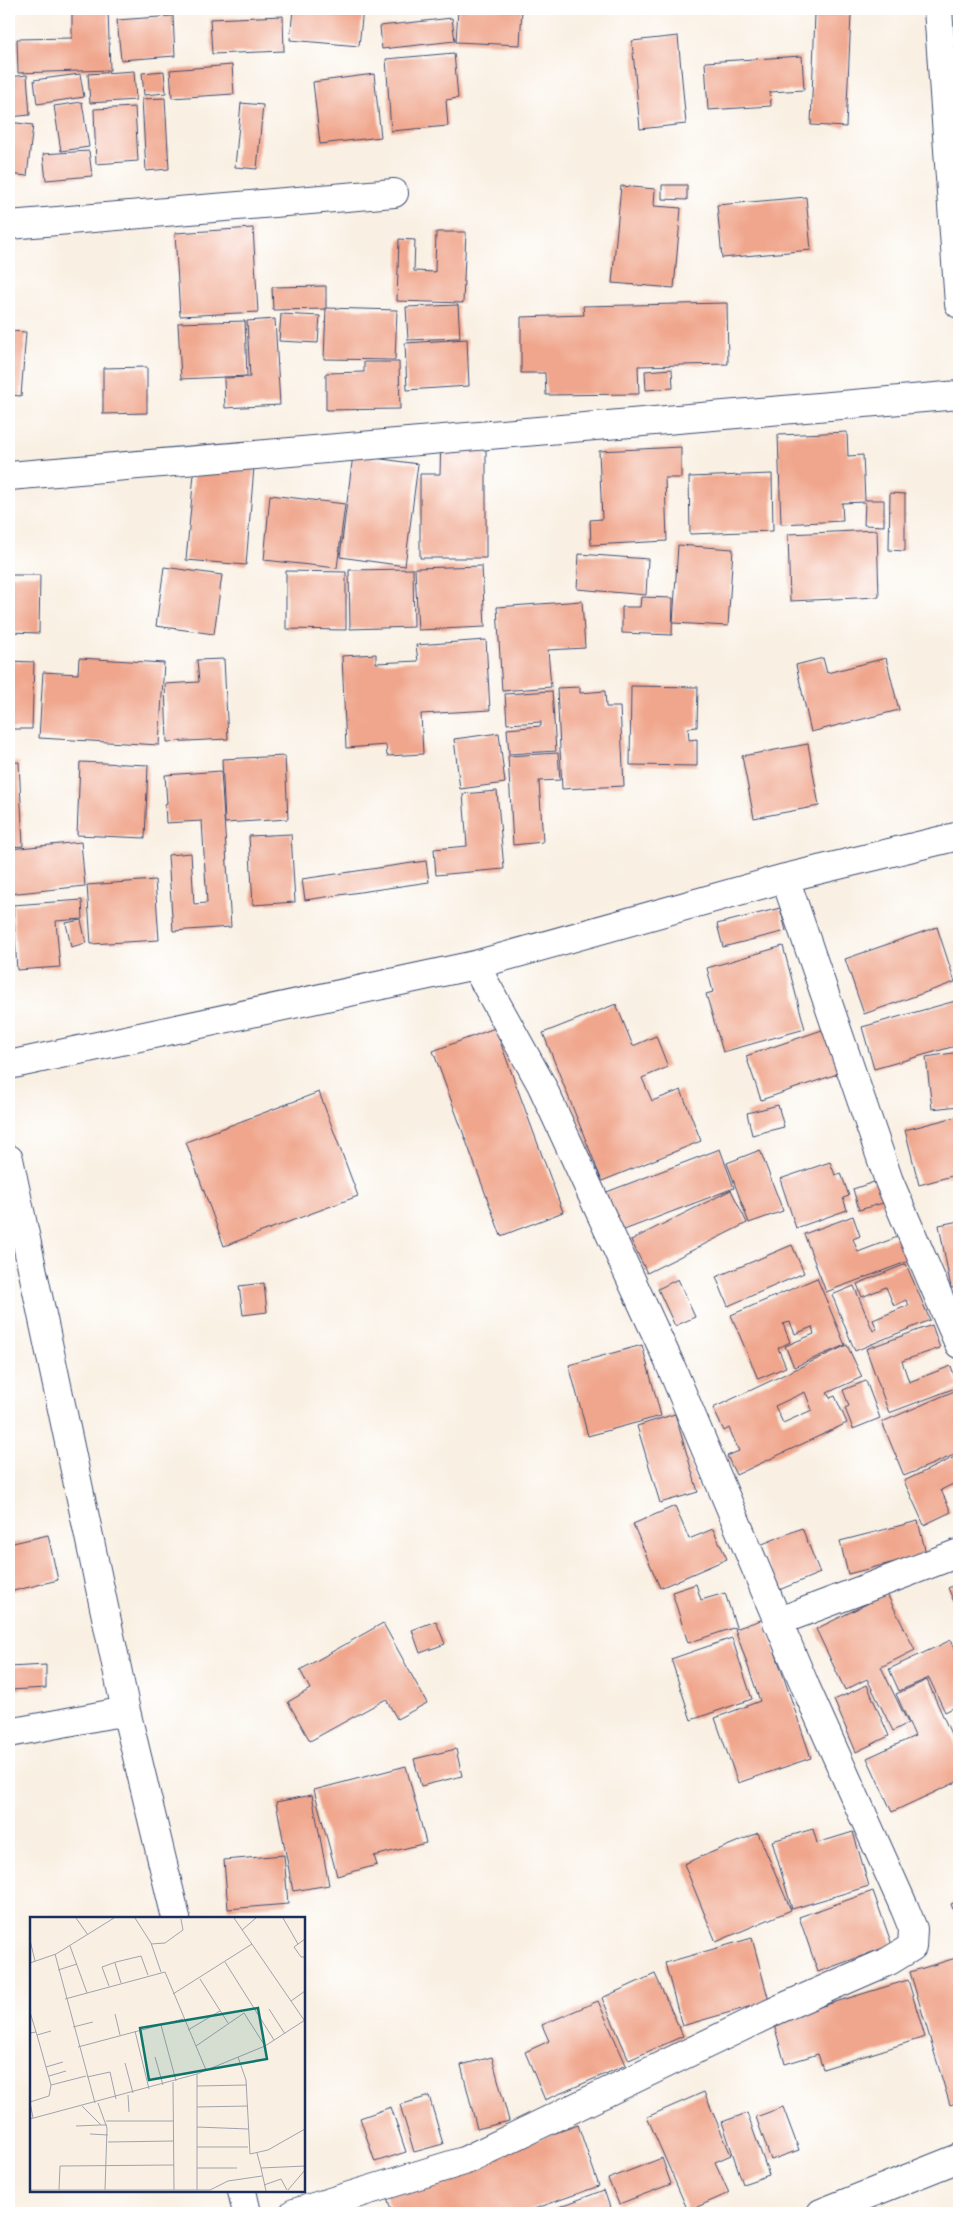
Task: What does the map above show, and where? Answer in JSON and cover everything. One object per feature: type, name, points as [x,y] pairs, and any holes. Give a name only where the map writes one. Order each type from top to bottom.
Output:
[{"type":"street","points":[[938,9],[959,304]]},
{"type":"street","points":[[9,226],[394,193]]},
{"type":"street","points":[[9,476],[959,395]]},
{"type":"street","points":[[9,1065],[475,965],[785,878],[959,836]]},
{"type":"street","points":[[785,878],[890,1181],[959,1344]]},
{"type":"street","points":[[294,2213],[464,2161],[777,2010],[889,1961],[912,1947],[913,1929],[905,1909],[777,1622],[669,1362],[541,1084],[475,965]]},
{"type":"street","points":[[9,1159],[126,1711],[176,1917]]},
{"type":"street","points":[[777,1622],[959,1553]]},
{"type":"street","points":[[9,1733],[126,1711]]},
{"type":"street","points":[[821,2213],[959,2158]]},
{"type":"street","points":[[242,2192],[247,2213]]},
{"type":"building","points":[[72,9],[108,9],[110,70],[18,73],[17,39],[72,38]]},
{"type":"building","points":[[293,9],[363,9],[359,46],[290,40]]},
{"type":"building","points":[[458,9],[522,9],[520,45],[456,42]]},
{"type":"building","points":[[815,13],[851,15],[846,127],[811,125]]},
{"type":"building","points":[[173,16],[175,56],[121,60],[117,20]]},
{"type":"building","points":[[283,16],[284,51],[212,54],[210,19]]},
{"type":"building","points":[[452,18],[455,41],[382,49],[380,26]]},
{"type":"building","points":[[678,36],[686,124],[640,129],[632,41]]},
{"type":"building","points":[[454,53],[458,98],[446,100],[448,126],[391,131],[386,59]]},
{"type":"building","points":[[802,56],[804,90],[770,92],[771,106],[708,110],[705,62]]},
{"type":"building","points":[[232,65],[234,94],[172,98],[170,70]]},
{"type":"building","points":[[134,71],[136,100],[90,103],[88,74]]},
{"type":"building","points":[[164,71],[166,93],[144,95],[142,73]]},
{"type":"building","points":[[80,74],[84,97],[37,104],[34,80]]},
{"type":"building","points":[[374,74],[381,137],[320,144],[313,82]]},
{"type":"building","points":[[27,75],[30,115],[9,117],[9,77]]},
{"type":"building","points":[[165,98],[169,169],[146,171],[142,99]]},
{"type":"building","points":[[82,102],[89,147],[61,151],[54,106]]},
{"type":"building","points":[[241,103],[263,105],[257,169],[235,167]]},
{"type":"building","points":[[135,107],[138,161],[96,164],[94,109]]},
{"type":"building","points":[[9,122],[33,125],[27,176],[9,174]]},
{"type":"building","points":[[89,151],[92,176],[46,180],[43,154]]},
{"type":"building","points":[[662,185],[687,185],[687,200],[662,199]]},
{"type":"building","points":[[621,186],[655,189],[654,206],[681,208],[674,288],[612,283]]},
{"type":"building","points":[[806,197],[811,250],[722,258],[717,205]]},
{"type":"building","points":[[253,228],[258,312],[180,316],[175,233]]},
{"type":"building","points":[[436,232],[466,232],[463,303],[397,301],[399,239],[415,240],[414,271],[435,272]]},
{"type":"building","points":[[326,286],[326,309],[273,310],[272,287]]},
{"type":"building","points":[[727,303],[728,364],[638,366],[639,394],[546,395],[545,373],[521,373],[521,317],[584,315],[583,306]]},
{"type":"building","points":[[458,305],[460,338],[408,340],[406,307]]},
{"type":"building","points":[[326,308],[397,310],[395,360],[324,359]]},
{"type":"building","points":[[281,314],[320,316],[318,343],[279,341]]},
{"type":"building","points":[[275,319],[280,405],[225,408],[224,378],[250,377],[247,321]]},
{"type":"building","points":[[245,321],[247,376],[181,379],[178,323]]},
{"type":"building","points":[[9,331],[26,332],[21,396],[9,395]]},
{"type":"building","points":[[467,339],[469,386],[407,390],[405,343]]},
{"type":"building","points":[[364,362],[399,362],[400,409],[326,410],[326,373],[364,372]]},
{"type":"building","points":[[147,367],[147,413],[103,414],[103,368]]},
{"type":"building","points":[[672,369],[673,388],[646,390],[645,371]]},
{"type":"building","points":[[847,432],[848,456],[863,455],[865,500],[884,500],[884,526],[864,525],[865,502],[842,503],[843,521],[781,524],[778,435]]},
{"type":"building","points":[[441,439],[486,439],[486,558],[420,558],[420,474],[440,474]]},
{"type":"building","points":[[681,447],[681,478],[665,478],[667,541],[591,545],[590,520],[602,519],[599,451]]},
{"type":"building","points":[[353,455],[418,464],[405,566],[340,557]]},
{"type":"building","points":[[195,463],[254,467],[246,565],[186,560]]},
{"type":"building","points":[[772,474],[773,531],[690,534],[689,477]]},
{"type":"building","points":[[890,493],[905,494],[905,551],[889,550]]},
{"type":"building","points":[[270,495],[345,504],[337,568],[264,560]]},
{"type":"building","points":[[877,530],[879,597],[790,601],[788,534]]},
{"type":"building","points":[[678,545],[733,549],[728,626],[673,623]]},
{"type":"building","points":[[579,554],[648,559],[646,595],[577,589]]},
{"type":"building","points":[[482,566],[485,627],[418,630],[415,568]]},
{"type":"building","points":[[164,567],[222,575],[214,634],[156,626]]},
{"type":"building","points":[[413,569],[414,627],[350,629],[349,570]]},
{"type":"building","points":[[286,571],[346,572],[346,630],[286,629]]},
{"type":"building","points":[[9,575],[40,575],[39,633],[9,632]]},
{"type":"building","points":[[641,597],[673,598],[672,635],[622,633],[622,607],[640,607]]},
{"type":"building","points":[[582,601],[585,648],[548,650],[551,687],[502,691],[497,607]]},
{"type":"building","points":[[486,640],[490,710],[421,714],[423,754],[387,756],[386,745],[346,748],[342,656],[376,654],[376,663],[418,661],[416,645]]},
{"type":"building","points":[[79,658],[164,663],[159,745],[39,738],[43,672],[78,674]]},
{"type":"building","points":[[823,658],[827,673],[886,658],[899,710],[811,732],[796,665]]},
{"type":"building","points":[[224,659],[228,739],[167,742],[165,684],[199,682],[197,660]]},
{"type":"building","points":[[9,661],[34,662],[32,729],[9,729]]},
{"type":"building","points":[[631,686],[698,687],[697,727],[688,728],[689,740],[697,739],[697,766],[630,765]]},
{"type":"building","points":[[580,687],[580,693],[605,691],[606,707],[620,707],[624,786],[562,789],[557,688]]},
{"type":"building","points":[[552,691],[556,751],[509,754],[507,729],[541,726],[541,722],[507,724],[505,694]]},
{"type":"building","points":[[499,733],[505,783],[460,789],[454,739]]},
{"type":"building","points":[[808,744],[819,806],[754,818],[742,756]]},
{"type":"building","points":[[558,753],[560,780],[539,781],[543,842],[513,845],[508,756]]},
{"type":"building","points":[[285,756],[288,819],[225,823],[222,759]]},
{"type":"building","points":[[19,762],[23,846],[9,847],[9,763]]},
{"type":"building","points":[[80,762],[148,765],[145,838],[77,835]]},
{"type":"building","points":[[221,771],[231,927],[173,931],[168,855],[191,853],[194,904],[207,903],[202,821],[166,823],[165,775]]},
{"type":"building","points":[[497,791],[504,869],[436,875],[434,849],[467,846],[463,794]]},
{"type":"building","points":[[291,834],[295,902],[253,905],[249,836]]},
{"type":"building","points":[[81,842],[85,886],[9,894],[9,849]]},
{"type":"building","points":[[426,861],[429,882],[305,900],[302,879]]},
{"type":"building","points":[[155,880],[159,940],[91,944],[87,885]]},
{"type":"building","points":[[82,900],[83,919],[56,921],[60,967],[17,970],[13,905]]},
{"type":"building","points":[[780,908],[786,931],[723,947],[717,924]]},
{"type":"building","points":[[81,920],[86,943],[71,947],[66,923]]},
{"type":"building","points":[[937,927],[955,982],[864,1014],[845,959]]},
{"type":"building","points":[[783,946],[805,1029],[723,1052],[706,994],[713,992],[707,968]]},
{"type":"building","points":[[959,1000],[959,1045],[874,1069],[862,1027]]},
{"type":"building","points":[[616,1004],[633,1046],[656,1036],[668,1067],[642,1078],[652,1101],[681,1090],[701,1141],[602,1181],[543,1033]]},
{"type":"building","points":[[495,1028],[563,1212],[501,1236],[433,1051]]},
{"type":"building","points":[[825,1029],[840,1073],[761,1100],[746,1056]]},
{"type":"building","points":[[959,1052],[959,1106],[932,1109],[926,1057]]},
{"type":"building","points":[[319,1092],[358,1196],[224,1246],[186,1142]]},
{"type":"building","points":[[778,1105],[784,1127],[752,1135],[747,1113]]},
{"type":"building","points":[[959,1116],[959,1174],[919,1185],[905,1130]]},
{"type":"building","points":[[720,1149],[734,1188],[619,1232],[604,1193]]},
{"type":"building","points":[[760,1150],[783,1211],[749,1223],[727,1163]]},
{"type":"building","points":[[830,1162],[835,1175],[841,1173],[849,1196],[843,1198],[847,1210],[796,1228],[780,1179]]},
{"type":"building","points":[[877,1181],[883,1203],[859,1210],[853,1189]]},
{"type":"building","points":[[731,1190],[747,1223],[647,1273],[631,1240]]},
{"type":"building","points":[[853,1216],[860,1236],[853,1239],[858,1252],[900,1236],[909,1261],[826,1292],[804,1234]]},
{"type":"building","points":[[959,1221],[959,1287],[951,1288],[939,1225]]},
{"type":"building","points":[[792,1245],[804,1273],[728,1306],[716,1277]]},
{"type":"building","points":[[906,1264],[930,1320],[855,1351],[832,1295],[854,1286],[873,1331],[877,1329],[873,1320],[909,1305],[906,1300],[894,1306],[886,1287],[862,1297],[857,1284]]},
{"type":"building","points":[[817,1278],[845,1345],[794,1367],[785,1346],[814,1334],[812,1327],[795,1334],[790,1322],[783,1324],[790,1342],[778,1348],[786,1367],[758,1379],[731,1315]]},
{"type":"building","points":[[678,1279],[695,1317],[675,1326],[658,1289]]},
{"type":"building","points":[[264,1283],[267,1312],[243,1315],[239,1286]]},
{"type":"building","points":[[932,1325],[940,1348],[902,1361],[909,1382],[951,1366],[958,1387],[889,1413],[866,1349]]},
{"type":"building","points":[[642,1345],[661,1416],[588,1436],[569,1365]]},
{"type":"building","points":[[847,1345],[862,1377],[827,1393],[830,1398],[835,1396],[847,1423],[736,1475],[727,1456],[739,1451],[729,1428],[724,1431],[713,1408]],"holes":[[[805,1392],[812,1410],[783,1423],[775,1406]]]},
{"type":"building","points":[[866,1381],[880,1418],[853,1429],[845,1408],[849,1406],[843,1390]]},
{"type":"building","points":[[959,1389],[959,1453],[904,1476],[882,1422]]},
{"type":"building","points":[[675,1414],[698,1492],[660,1503],[637,1426]]},
{"type":"building","points":[[959,1455],[959,1481],[941,1490],[951,1512],[924,1525],[904,1481]]},
{"type":"building","points":[[675,1506],[689,1539],[713,1529],[727,1559],[660,1588],[633,1524]]},
{"type":"building","points":[[918,1521],[926,1554],[848,1574],[840,1541]]},
{"type":"building","points":[[802,1528],[820,1573],[779,1590],[760,1545]]},
{"type":"building","points":[[48,1535],[58,1580],[9,1592],[9,1544]]},
{"type":"building","points":[[959,1583],[959,1613],[948,1588]]},
{"type":"building","points":[[696,1584],[701,1600],[725,1593],[736,1627],[688,1643],[672,1592]]},
{"type":"building","points":[[887,1594],[915,1650],[881,1667],[908,1723],[893,1731],[867,1679],[845,1690],[816,1629]]},
{"type":"building","points":[[764,1619],[811,1758],[738,1783],[715,1718],[760,1701],[735,1629]]},
{"type":"building","points":[[436,1621],[445,1644],[420,1653],[412,1630]]},
{"type":"building","points":[[383,1623],[427,1703],[397,1719],[386,1699],[310,1741],[288,1702],[310,1689],[300,1670]]},
{"type":"building","points":[[732,1638],[752,1699],[691,1720],[671,1659]]},
{"type":"building","points":[[951,1640],[959,1657],[959,1705],[945,1712],[929,1678],[899,1691],[889,1669]]},
{"type":"building","points":[[46,1665],[46,1688],[10,1690],[9,1667]]},
{"type":"building","points":[[927,1680],[959,1752],[959,1781],[892,1812],[867,1758],[915,1736],[896,1694]]},
{"type":"building","points":[[867,1685],[889,1736],[856,1752],[834,1700]]},
{"type":"building","points":[[456,1749],[462,1776],[421,1786],[414,1759]]},
{"type":"building","points":[[406,1766],[426,1843],[374,1856],[377,1865],[337,1876],[314,1790]]},
{"type":"building","points":[[312,1795],[329,1885],[293,1891],[276,1802]]},
{"type":"building","points":[[813,1829],[817,1843],[853,1832],[869,1886],[792,1909],[772,1841]]},
{"type":"building","points":[[758,1833],[791,1910],[716,1942],[684,1864]]},
{"type":"building","points":[[284,1855],[288,1904],[228,1909],[224,1860]]},
{"type":"building","points":[[873,1891],[892,1945],[818,1972],[799,1917]]},
{"type":"building","points":[[959,1901],[959,1926],[951,1904]]},
{"type":"building","points":[[752,1938],[769,2001],[682,2026],[665,1963]]},
{"type":"building","points":[[959,1957],[959,2102],[950,2105],[910,1972]]},
{"type":"building","points":[[655,1974],[683,2036],[629,2060],[602,1998]]},
{"type":"building","points":[[908,1980],[925,2037],[823,2069],[818,2054],[785,2064],[773,2021]]},
{"type":"building","points":[[598,2001],[626,2065],[545,2100],[525,2052],[549,2041],[542,2025]]},
{"type":"building","points":[[492,2057],[509,2121],[477,2129],[461,2065]]},
{"type":"building","points":[[704,2092],[731,2155],[715,2162],[729,2193],[688,2211],[647,2117]]},
{"type":"building","points":[[429,2096],[443,2144],[414,2152],[400,2105]]},
{"type":"building","points":[[391,2107],[406,2152],[375,2162],[360,2118]]},
{"type":"building","points":[[783,2107],[799,2150],[771,2160],[756,2117]]},
{"type":"building","points":[[747,2113],[769,2175],[743,2184],[722,2122]]},
{"type":"building","points":[[578,2125],[599,2186],[523,2213],[392,2213],[385,2193]]},
{"type":"building","points":[[662,2158],[671,2184],[619,2204],[608,2179]]},
{"type":"building","points":[[604,2190],[612,2213],[543,2213]]}]
